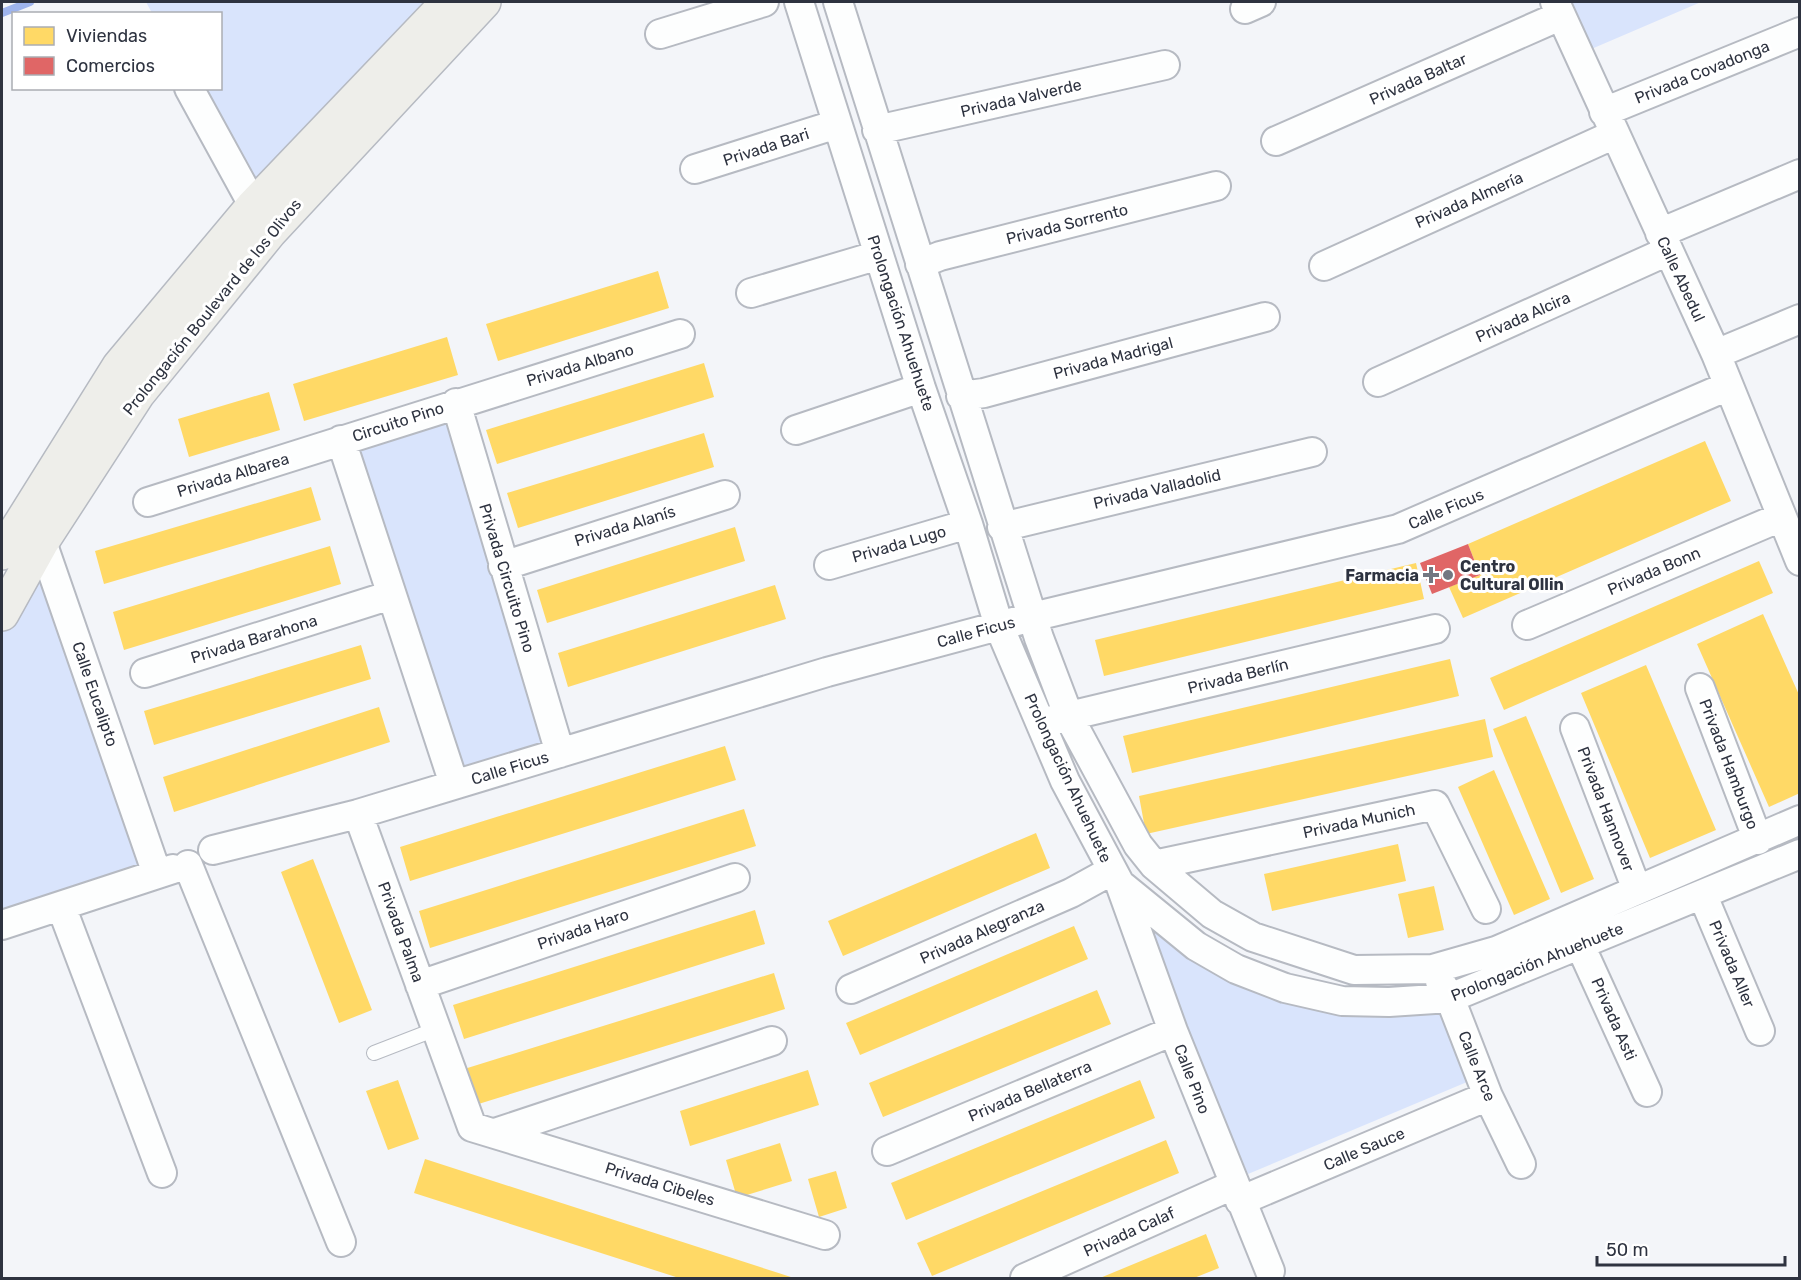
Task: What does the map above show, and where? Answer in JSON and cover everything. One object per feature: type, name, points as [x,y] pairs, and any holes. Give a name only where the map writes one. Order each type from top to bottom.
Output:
[{"type":"street","name":"Prolongación Boulevard de los Olivos","points":[[2,554],[29,533],[138,394],[261,219],[448,2]]},
{"type":"street","name":"Prolongación Boulevard de los Olivos","points":[[261,219],[484,2]]},
{"type":"street","points":[[660,34],[764,2]]},
{"type":"street","name":"Prolongación Ahuehuete","points":[[798,2],[999,626],[1065,781],[1115,878],[1196,946],[1236,969],[1284,988],[1341,1001],[1389,1002],[1450,998],[1800,855]]},
{"type":"street","name":"Prolongación Ahuehuete","points":[[838,2],[1002,527],[1069,717],[1138,845],[1161,863],[1212,914],[1253,937],[1354,970],[1433,969],[1496,951],[1800,820]]},
{"type":"street","name":"Calle Abedul","points":[[1558,9],[1716,354],[1800,561]]},
{"type":"street","name":"Privada Baltar","points":[[1275,141],[1558,9]]},
{"type":"street","name":"Privada Covadonga","points":[[1609,123],[1800,32]]},
{"type":"street","name":"Privada Valverde","points":[[877,130],[1165,65]]},
{"type":"street","points":[[190,90],[261,219]]},
{"type":"street","name":"Privada Almería","points":[[1324,266],[1609,123]]},
{"type":"street","name":"Privada Bari","points":[[694,169],[837,124]]},
{"type":"street","name":"Privada Alcira","points":[[1378,382],[1800,174]]},
{"type":"street","name":"Privada Sorrento","points":[[920,264],[940,256],[1215,186]]},
{"type":"street","points":[[751,293],[879,255]]},
{"type":"street","name":"Privada Madrigal","points":[[961,396],[984,393],[1265,317]]},
{"type":"street","points":[[1716,354],[1800,319]]},
{"type":"street","name":"Privada Albano","points":[[468,400],[680,334]]},
{"type":"street","name":"Calle Ficus","points":[[2,925],[201,858],[358,814],[827,672],[1032,616],[1398,529],[1728,386]]},
{"type":"street","points":[[796,430],[921,388]]},
{"type":"street","name":"Circuito Pino","points":[[329,444],[468,400]]},
{"type":"street","name":"Privada Circuito Pino","points":[[468,400],[514,562],[560,753]]},
{"type":"street","points":[[329,444],[391,595],[454,784]]},
{"type":"street","name":"Privada Albarea","points":[[148,502],[329,444]]},
{"type":"street","name":"Privada Valladolid","points":[[1002,527],[1312,452]]},
{"type":"street","name":"Privada Alanís","points":[[514,562],[725,495]]},
{"type":"street","name":"Privada Bonn","points":[[1527,625],[1781,517]]},
{"type":"street","name":"Privada Lugo","points":[[829,565],[968,524]]},
{"type":"street","name":"Prolongación Boulevard de los Olivos","points":[[2,614],[29,533]]},
{"type":"street","name":"Calle Eucalipto","points":[[29,533],[157,874]]},
{"type":"street","name":"Privada Barahona","points":[[145,673],[391,595]]},
{"type":"street","name":"Privada Berlín","points":[[1040,723],[1435,628]]},
{"type":"street","name":"Privada Hamburgo","points":[[1700,688],[1758,840]]},
{"type":"street","name":"Privada Hannover","points":[[1575,728],[1637,890]]},
{"type":"street","name":"Privada Munich","points":[[1161,863],[1435,805],[1486,909]]},
{"type":"street","name":"Privada Palma","points":[[358,814],[426,983],[440,1039]]},
{"type":"street","points":[[201,858],[341,1242]]},
{"type":"street","name":"Privada Haro","points":[[426,983],[735,878]]},
{"type":"street","name":"Privada Alegranza","points":[[851,989],[1071,893],[1115,878]]},
{"type":"street","name":"Calle Pino","points":[[1115,878],[1173,1031],[1270,1271]]},
{"type":"street","name":"Privada Aller","points":[[1703,896],[1760,1031]]},
{"type":"street","points":[[61,906],[162,1173]]},
{"type":"street","name":"Privada Asti","points":[[1580,945],[1647,1092]]},
{"type":"street","name":"Calle Arce","points":[[1433,969],[1450,998],[1488,1096],[1521,1164]]},
{"type":"street","name":"Privada Bellaterra","points":[[887,1151],[1173,1031]]},
{"type":"street","name":"Privada Cibeles","points":[[440,1039],[472,1127],[825,1235]]},
{"type":"street","points":[[495,1133],[772,1041]]},
{"type":"street","name":"Calle Sauce","points":[[1237,1193],[1488,1096]]},
{"type":"street","name":"Privada Calaf","points":[[1024,1278],[1237,1193]]},
{"type":"lane","points":[[374,1053],[440,1039]]},
{"type":"shaded area","points":[[146,2],[436,2],[246,213],[188,90],[222,90],[222,12],[151,12]]},
{"type":"shaded area","points":[[1556,2],[1701,2],[1575,56]]},
{"type":"shaded area","points":[[456,406],[556,743],[451,774],[341,442]]},
{"type":"shaded area","points":[[41,542],[151,864],[2,918],[2,614]]},
{"type":"shaded area","points":[[1137,919],[1227,978],[1335,1012],[1441,1015],[1467,1082],[1248,1174]]},
{"type":"building: Viviendas","points":[[658,271],[669,308],[498,361],[486,324]]},
{"type":"building: Viviendas","points":[[447,337],[458,375],[304,421],[293,384]]},
{"type":"building: Viviendas","points":[[704,363],[714,397],[497,464],[486,430]]},
{"type":"building: Viviendas","points":[[269,392],[280,430],[189,457],[178,419]]},
{"type":"building: Viviendas","points":[[704,433],[714,467],[518,528],[507,493]]},
{"type":"building: Viviendas","points":[[1705,441],[1731,501],[1463,618],[1449,587],[1480,575],[1468,544]]},
{"type":"building: Viviendas","points":[[311,487],[321,520],[104,584],[95,551]]},
{"type":"building: Viviendas","points":[[735,527],[745,561],[547,623],[537,590]]},
{"type":"building: Viviendas","points":[[330,546],[341,584],[124,650],[113,612]]},
{"type":"building: Viviendas","points":[[1759,561],[1773,593],[1504,710],[1490,678]]},
{"type":"building: Viviendas","points":[[1416,563],[1424,599],[1104,676],[1095,640]]},
{"type":"building: Viviendas","points":[[775,585],[786,619],[568,687],[558,653]]},
{"type":"building: Viviendas","points":[[1763,614],[1800,697],[1800,793],[1769,807],[1697,644]]},
{"type":"building: Viviendas","points":[[361,645],[371,679],[154,745],[144,711]]},
{"type":"building: Viviendas","points":[[1450,659],[1459,696],[1132,773],[1123,736]]},
{"type":"building: Viviendas","points":[[1646,665],[1716,830],[1650,858],[1581,693]]},
{"type":"building: Viviendas","points":[[379,707],[390,742],[174,812],[163,777]]},
{"type":"building: Viviendas","points":[[1526,716],[1594,879],[1561,893],[1493,729]]},
{"type":"building: Viviendas","points":[[1485,719],[1493,757],[1146,834],[1139,796]]},
{"type":"building: Viviendas","points":[[725,746],[736,780],[410,881],[400,847]]},
{"type":"building: Viviendas","points":[[1494,770],[1550,899],[1514,915],[1458,787]]},
{"type":"building: Viviendas","points":[[744,809],[756,846],[430,948],[419,911]]},
{"type":"building: Viviendas","points":[[1036,833],[1050,868],[843,956],[828,921]]},
{"type":"building: Viviendas","points":[[1398,844],[1406,881],[1272,911],[1264,874]]},
{"type":"building: Viviendas","points":[[313,859],[372,1010],[339,1023],[281,872]]},
{"type":"building: Viviendas","points":[[1434,886],[1444,930],[1408,938],[1398,894]]},
{"type":"building: Viviendas","points":[[755,910],[765,944],[464,1039],[453,1005]]},
{"type":"building: Viviendas","points":[[1074,926],[1088,959],[860,1055],[846,1023]]},
{"type":"building: Viviendas","points":[[774,973],[785,1009],[472,1106],[461,1070]]},
{"type":"building: Viviendas","points":[[1097,990],[1111,1024],[883,1117],[869,1083]]},
{"type":"building: Viviendas","points":[[808,1070],[819,1105],[690,1146],[680,1111]]},
{"type":"building: Viviendas","points":[[398,1080],[419,1139],[388,1150],[366,1091]]},
{"type":"building: Viviendas","points":[[1140,1080],[1155,1118],[906,1220],[891,1183]]},
{"type":"building: Viviendas","points":[[1166,1140],[1179,1173],[932,1276],[917,1243]]},
{"type":"building: Viviendas","points":[[780,1143],[792,1181],[737,1198],[726,1160]]},
{"type":"building: Viviendas","points":[[425,1159],[794,1278],[679,1278],[414,1193]]},
{"type":"building: Viviendas","points":[[836,1171],[847,1208],[819,1217],[808,1179]]},
{"type":"building: Viviendas","points":[[1206,1234],[1219,1268],[1194,1278],[1100,1278]]},
{"type":"building: Comercios","points":[[1468,544],[1480,575],[1432,594],[1420,563]]},
{"type":"waterway","points":[[2,13],[30,2]]},
{"type":"place","name":"Farmacia","points":[[1431,575]]},
{"type":"place","name":"Centro Cultural Ollin","points":[[1448,575]]}]
